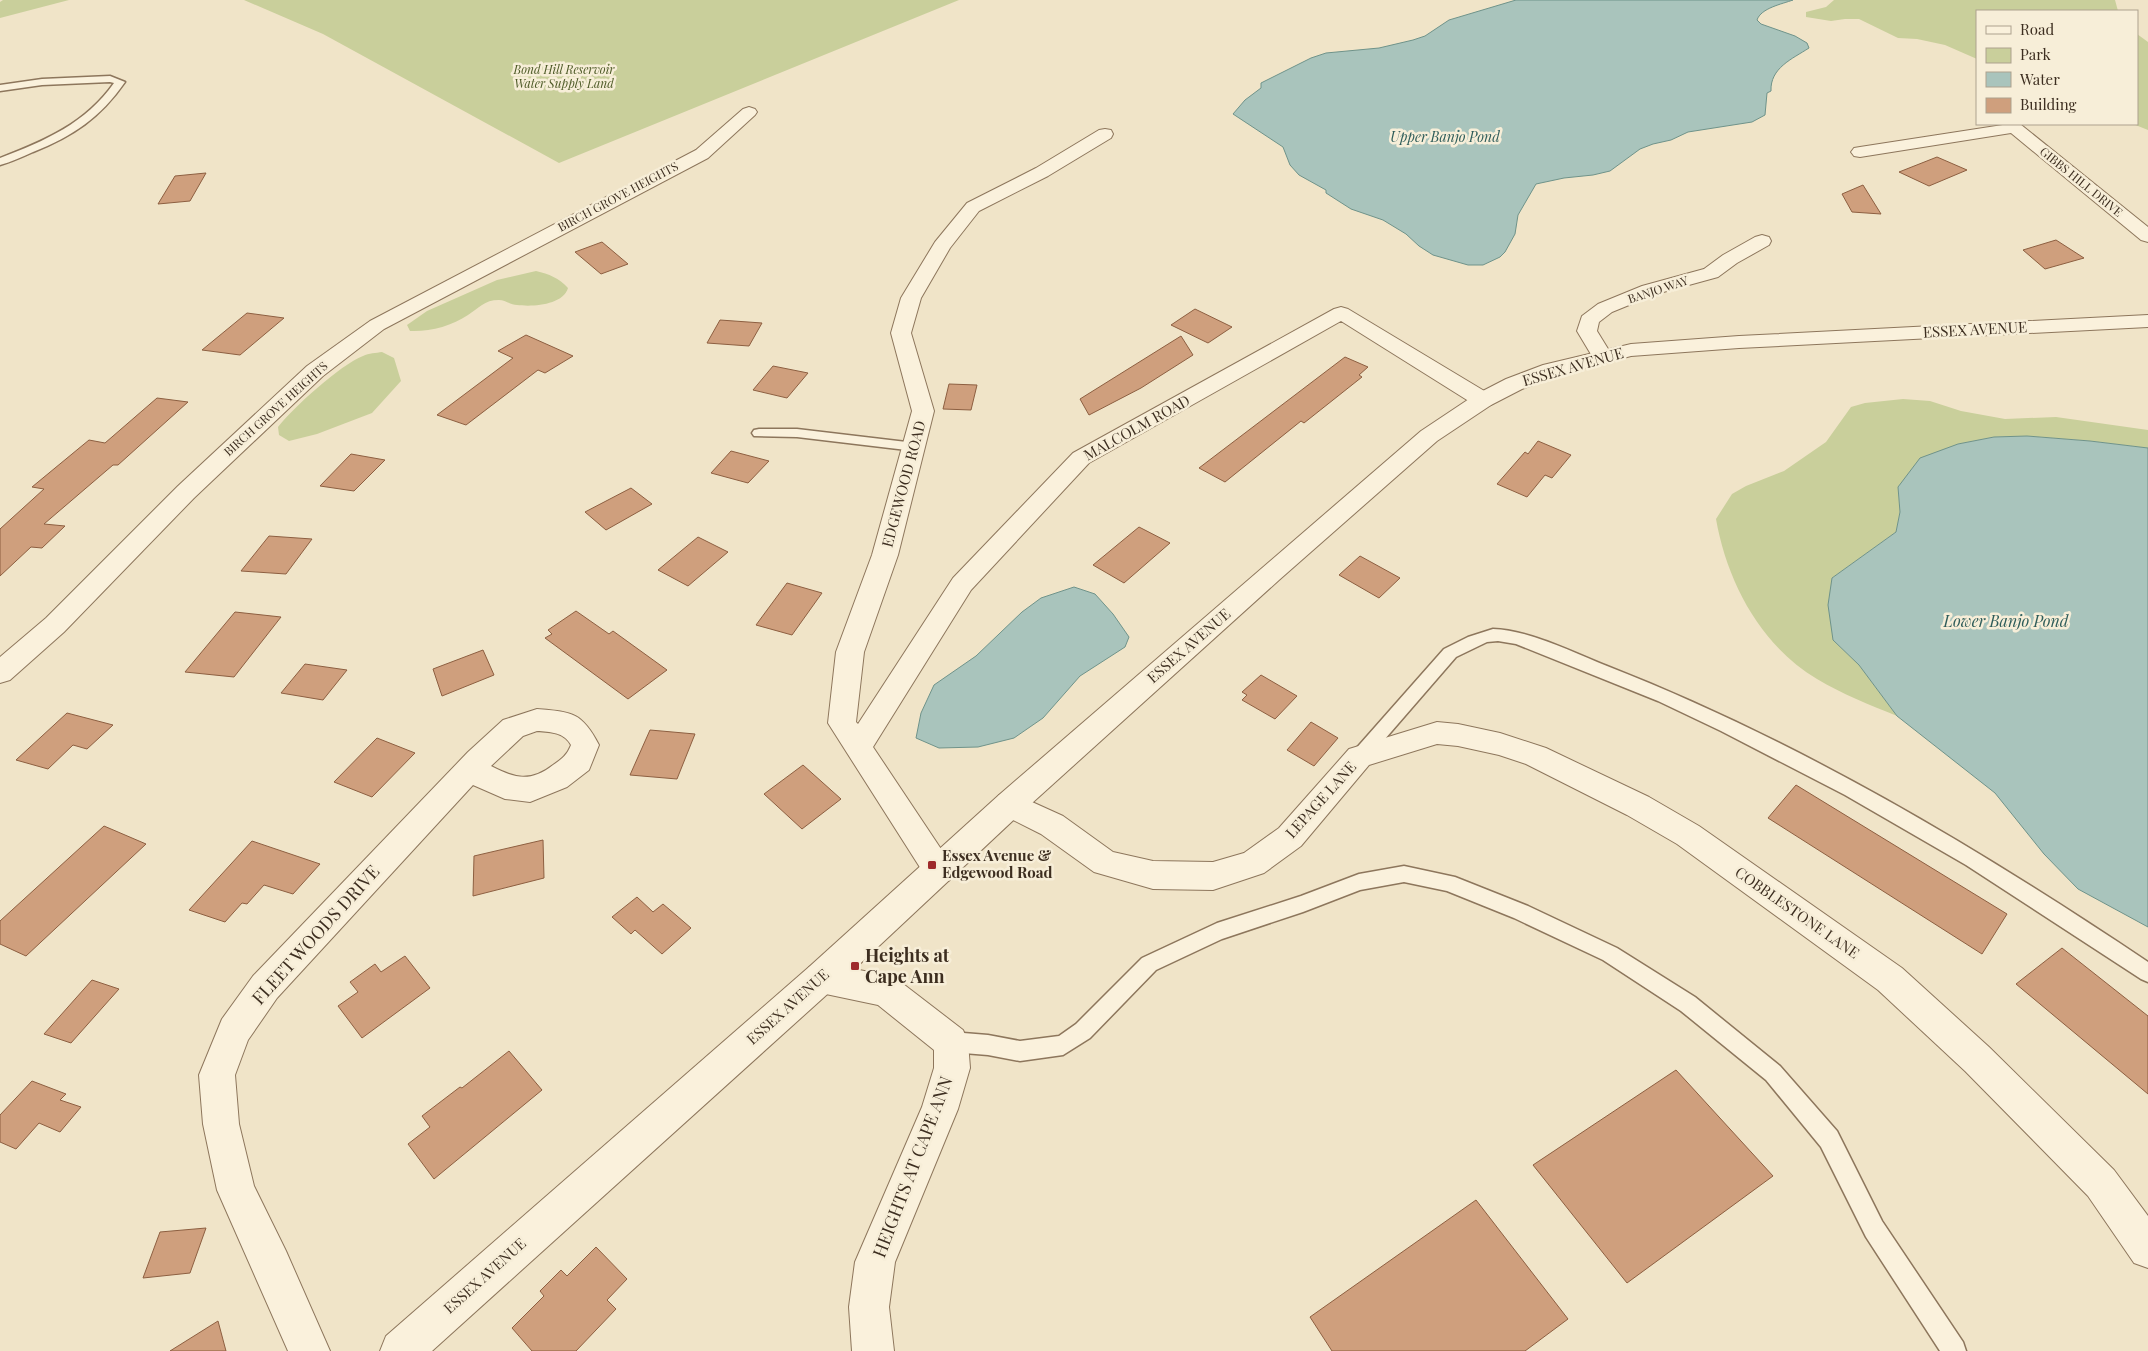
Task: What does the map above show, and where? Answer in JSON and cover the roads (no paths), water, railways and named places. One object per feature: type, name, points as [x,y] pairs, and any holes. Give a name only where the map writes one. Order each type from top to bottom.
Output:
[{"type":"street","name":"BIRCH GROVE HEIGHTS","points":[[0,674],[55,625],[186,492],[316,371],[377,325],[702,154],[749,112]]},
{"type":"street","name":"GIBBS HILL DRIVE","points":[[1860,152],[2014,128],[2148,236]]},
{"type":"street","name":"EDGEWOOD ROAD","points":[[939,870],[842,723],[850,652],[885,555],[923,411],[902,333],[911,298],[942,246],[973,207],[1042,172],[1105,134]]},
{"type":"street","name":"BANJO WAY","points":[[1602,357],[1587,331],[1589,320],[1605,308],[1648,290],[1711,273],[1730,259],[1762,241]]},
{"type":"street","name":"MALCOLM ROAD","points":[[858,747],[962,584],[1081,458],[1238,372],[1314,326],[1341,313],[1483,400]]},
{"type":"street","name":"ESSEX AVENUE","points":[[400,1351],[821,978],[1010,804],[1428,436],[1483,400],[1514,384],[1551,370],[1631,350],[2148,320]]},
{"type":"street","name":"COBBLESTONE LANE","points":[[1359,757],[1437,733],[1458,735],[1500,744],[1536,756],[1638,806],[1688,835],[1890,979],[1978,1059],[2101,1183],[2148,1249]]},
{"type":"street","name":"LEPAGE LANE","points":[[1010,804],[1052,825],[1105,863],[1152,875],[1213,876],[1253,864],[1290,837],[1359,757]]},
{"type":"street","name":"FLEET WOODS DRIVE","points":[[309,1351],[272,1265],[236,1190],[221,1124],[217,1075],[234,1031],[265,987],[470,769]]},
{"type":"street","points":[[821,978],[886,991],[951,1042]]},
{"type":"street","name":"HEIGHTS AT CAPE ANN","points":[[873,1351],[869,1307],[875,1262],[940,1109],[952,1068],[951,1042]]},
{"type":"lane","points":[[0,88],[42,82],[110,78],[120,82],[112,95],[100,108],[76,129],[0,162]]},
{"type":"lane","points":[[759,433],[797,433],[914,447]]},
{"type":"lane","points":[[1359,757],[1450,652],[1468,643],[1495,634],[1534,644],[1640,686],[1794,759],[1885,809],[1994,873],[2089,932],[2148,973]]},
{"type":"lane","points":[[951,1042],[988,1045],[1020,1051],[1063,1046],[1083,1031],[1149,964],[1217,932],[1303,904],[1359,882],[1404,874],[1448,883],[1521,912],[1610,954],[1688,1004],[1773,1073],[1829,1139],[1874,1229],[1954,1351]]},
{"type":"water","name":"Upper Banjo Pond","points":[[1516,0],[1793,0],[1767,9],[1757,20],[1761,24],[1795,36],[1807,43],[1809,48],[1789,60],[1778,70],[1774,76],[1771,91],[1767,93],[1765,115],[1752,122],[1688,132],[1671,140],[1640,149],[1610,171],[1536,184],[1518,215],[1515,234],[1505,252],[1500,257],[1483,265],[1468,265],[1433,255],[1406,234],[1383,220],[1351,209],[1326,193],[1326,190],[1299,175],[1290,165],[1283,147],[1233,114],[1245,100],[1261,88],[1261,83],[1311,58],[1326,53],[1379,48],[1413,40],[1425,36],[1449,20]]},
{"type":"water","name":"Lower Banjo Pond","points":[[2027,436],[2148,448],[2148,927],[2078,889],[2044,854],[1995,793],[1897,716],[1859,665],[1833,640],[1828,605],[1832,578],[1896,532],[1900,512],[1898,487],[1920,458],[1958,444],[1994,437]]},
{"type":"water","points":[[1074,587],[1095,594],[1113,614],[1129,637],[1125,647],[1080,676],[1043,718],[1014,738],[978,747],[939,748],[916,738],[921,713],[934,685],[976,656],[1022,612],[1041,598]]},
{"type":"place","name":"Essex Avenue & Edgewood Road","points":[[932,865]]},
{"type":"place","name":"Heights at Cape Ann","points":[[855,966]]},
{"type":"park label","name":"Bond Hill Reservoir Water Supply Land","points":[[564,77]]}]
